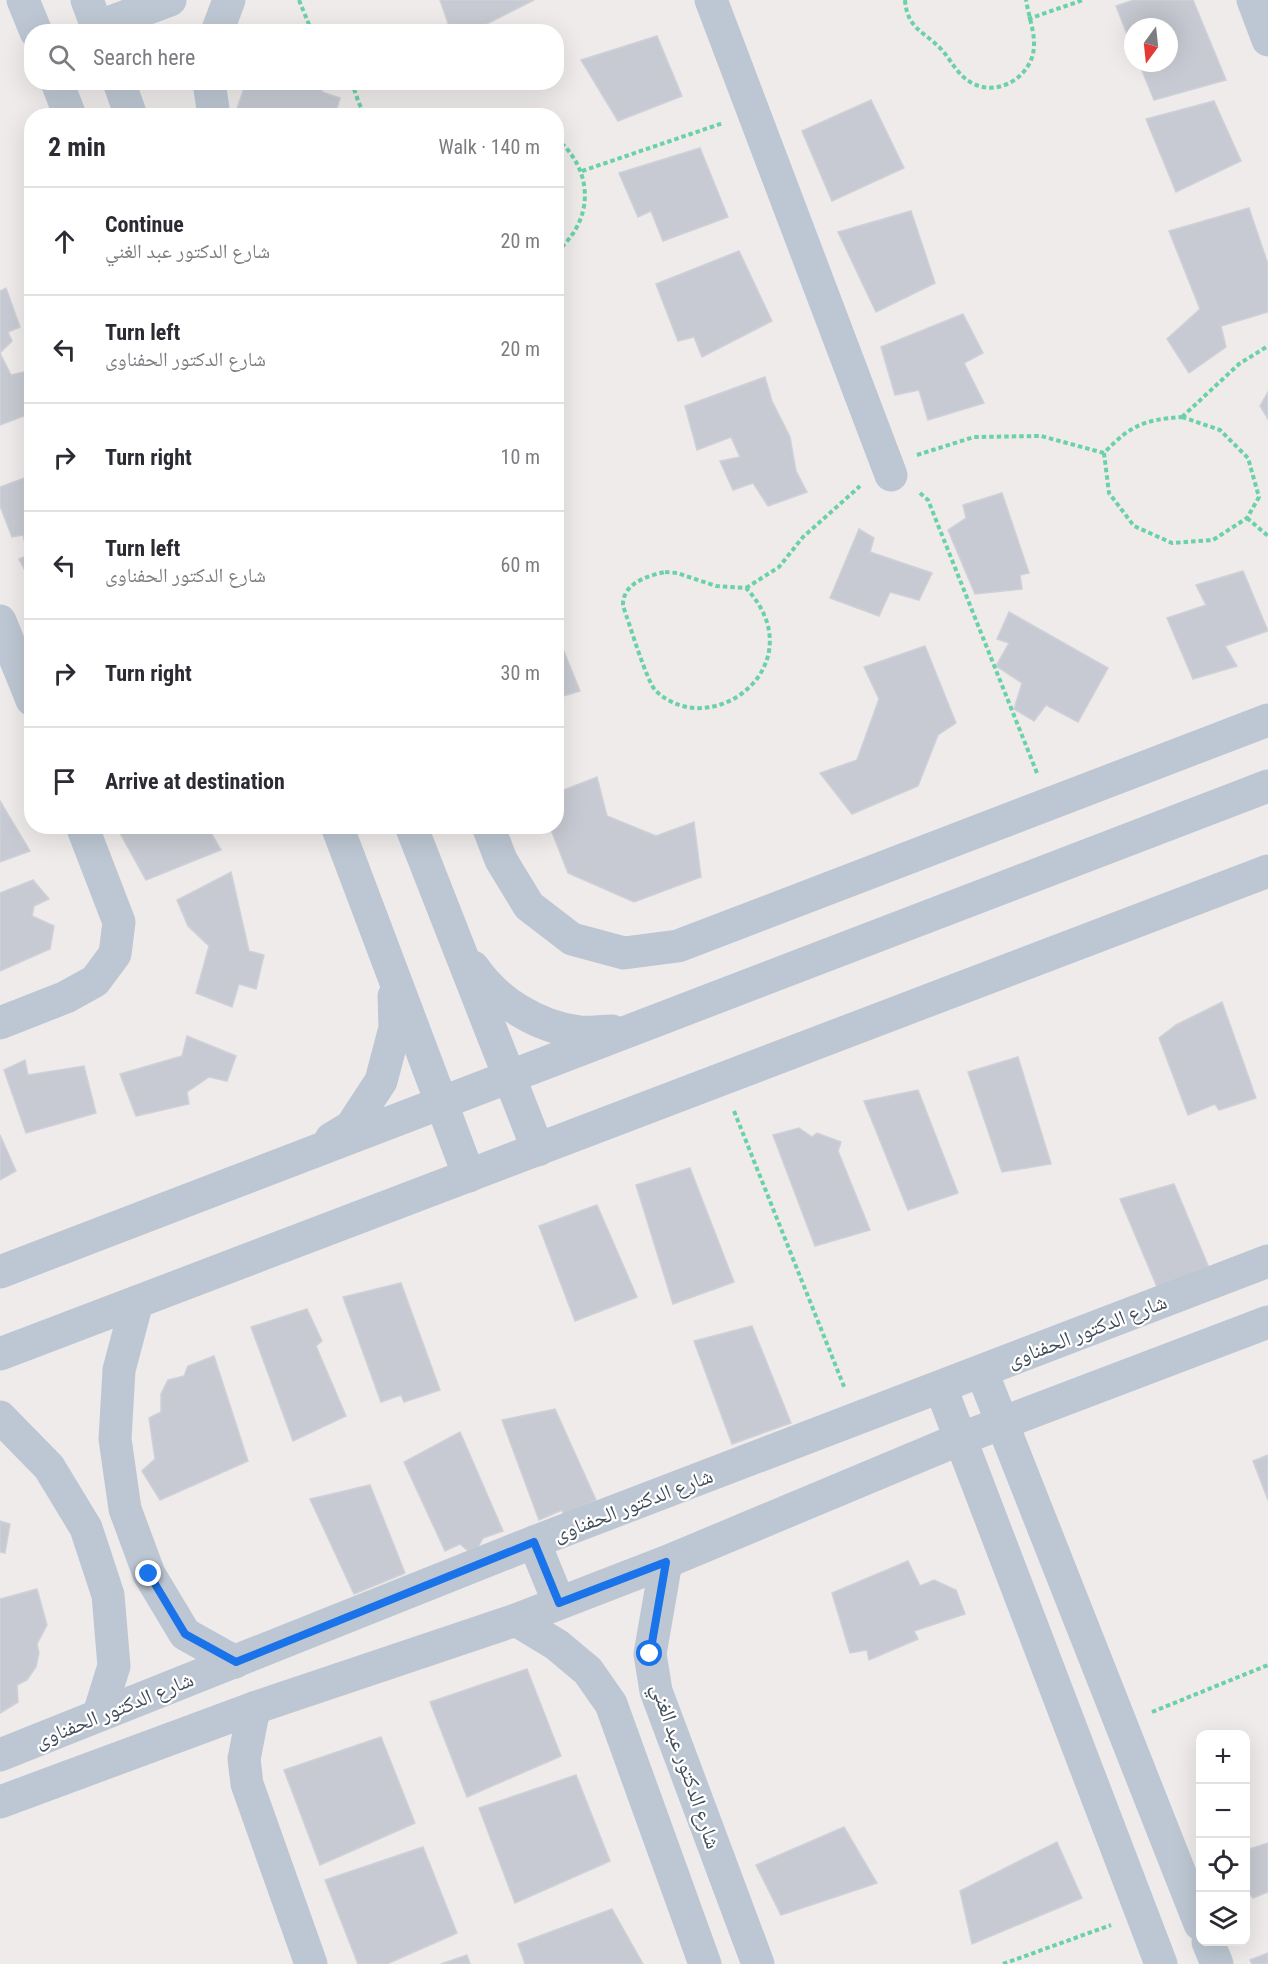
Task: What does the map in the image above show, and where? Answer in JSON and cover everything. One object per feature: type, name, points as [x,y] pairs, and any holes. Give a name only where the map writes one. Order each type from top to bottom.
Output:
[{"type":"street","points":[[23,0],[33,24]]},
{"type":"street","points":[[94,20],[170,0]]},
{"type":"street","points":[[220,24],[229,0]]},
{"type":"street","points":[[711,0],[752,114],[891,475]]},
{"type":"street","points":[[1252,0],[1268,40]]},
{"type":"street","points":[[60,90],[67,108]]},
{"type":"street","points":[[210,90],[213,108]]},
{"type":"street","points":[[0,621],[24,680]]},
{"type":"street","points":[[491,834],[501,860],[529,906],[572,939],[624,953],[678,946],[1268,720]]},
{"type":"street","points":[[0,1272],[1268,786]]},
{"type":"street","points":[[0,1023],[66,997],[95,981],[115,954],[119,922],[85,834]]},
{"type":"street","points":[[340,834],[469,1176]]},
{"type":"street","points":[[414,834],[538,1150]]},
{"type":"street","points":[[0,1354],[1268,871]]},
{"type":"street","points":[[458,946],[487,988],[529,1017],[578,1032],[629,1031]]},
{"type":"street","points":[[305,1155],[351,1126],[381,1081],[395,1028],[393,973]]},
{"type":"street","name":"شارع الدكتور الحفناوى","points":[[0,1755],[534,1542],[858,1420],[1268,1261]]},
{"type":"street","points":[[137,1302],[119,1370],[115,1439],[125,1509],[149,1574],[185,1634],[236,1662]]},
{"type":"street","points":[[0,1802],[254,1708],[516,1620],[666,1562],[960,1439],[1268,1322]]},
{"type":"street","points":[[982,1372],[1196,1914]]},
{"type":"street","points":[[940,1388],[1161,1964]]},
{"type":"street","points":[[0,1417],[49,1467],[86,1528],[108,1595],[114,1666],[99,1714]]},
{"type":"street","points":[[534,1542],[559,1603]]},
{"type":"street","name":"شارع الدكتور عبد الغني","points":[[666,1562],[650,1654],[656,1691],[758,1964]]},
{"type":"street","points":[[516,1620],[557,1645],[588,1671],[611,1704],[705,1964]]},
{"type":"street","points":[[254,1708],[244,1759],[246,1784],[311,1964]]},
{"type":"street","points":[[1210,1946],[1217,1964]]},
{"type":"path","points":[[299,0],[309,24]]},
{"type":"path","points":[[905,0],[911,23],[922,36],[940,48],[962,77],[974,85],[988,88],[1002,86],[1015,80],[1026,70],[1032,58],[1035,44],[1028,20],[1026,0]]},
{"type":"path","points":[[1028,20],[1083,0]]},
{"type":"path","points":[[355,90],[360,108]]},
{"type":"path","points":[[582,171],[752,114]]},
{"type":"path","points":[[564,145],[572,152],[582,171],[586,193],[584,215],[573,235],[564,244]]},
{"type":"path","points":[[1182,417],[1239,364],[1268,346]]},
{"type":"path","points":[[1182,417],[1220,430],[1248,458],[1259,497],[1247,518],[1213,540],[1172,543],[1134,526],[1109,494],[1104,453],[1125,432],[1152,419],[1182,417]]},
{"type":"path","points":[[891,475],[898,465],[908,458],[974,437],[1041,436],[1104,453]]},
{"type":"path","points":[[746,588],[760,603],[769,621],[771,641],[767,661],[758,679],[741,695],[721,706],[698,708],[675,703],[655,690],[623,606],[625,592],[630,587],[653,575],[665,572],[677,573],[716,586],[746,588],[779,567],[803,537],[865,482],[891,475],[911,484],[928,501],[1049,804]]},
{"type":"path","points":[[1247,518],[1268,536]]},
{"type":"path","points":[[721,1079],[858,1420]]},
{"type":"path","points":[[1121,1724],[1268,1665]]},
{"type":"path","points":[[1003,1964],[1143,1914]]},
{"type":"building","points":[[440,0],[534,0],[487,24],[448,24]]},
{"type":"building","points":[[1134,0],[1193,0],[1226,80],[1154,100],[1143,72],[1178,72],[1178,18],[1124,18],[1124,26],[1116,6]]},
{"type":"building","points":[[657,36],[682,96],[618,121],[581,60]]},
{"type":"building","points":[[243,90],[322,90],[322,92],[340,98],[337,108],[237,108]]},
{"type":"building","points":[[871,100],[904,168],[832,201],[802,131]]},
{"type":"building","points":[[1214,101],[1241,161],[1176,192],[1146,119]]},
{"type":"building","points":[[700,148],[728,217],[663,241],[651,211],[638,217],[619,173]]},
{"type":"building","points":[[1249,208],[1268,264],[1268,312],[1221,326],[1226,347],[1189,373],[1167,339],[1200,309],[1169,231]]},
{"type":"building","points":[[911,211],[935,283],[876,312],[838,232]]},
{"type":"building","points":[[739,251],[772,321],[702,357],[694,337],[678,341],[656,284]]},
{"type":"building","points":[[6,288],[20,327],[8,332],[12,341],[0,353],[0,291]]},
{"type":"building","points":[[963,314],[983,353],[964,363],[984,403],[928,420],[919,390],[895,395],[881,347]]},
{"type":"building","points":[[0,353],[11,375],[24,372],[24,416],[0,425]]},
{"type":"building","points":[[765,377],[772,401],[790,437],[796,471],[807,492],[768,506],[753,483],[733,490],[720,461],[740,457],[731,437],[697,450],[685,406]]},
{"type":"building","points":[[1268,392],[1268,419],[1260,406]]},
{"type":"building","points":[[24,478],[24,539],[23,535],[12,537],[0,506],[0,487]]},
{"type":"building","points":[[1002,493],[1029,573],[1020,575],[1022,589],[975,594],[948,530],[966,518],[963,505]]},
{"type":"building","points":[[859,529],[874,538],[870,552],[932,573],[919,600],[890,592],[879,616],[830,598]]},
{"type":"building","points":[[24,557],[24,569],[19,559]]},
{"type":"building","points":[[1243,571],[1268,631],[1225,646],[1237,666],[1193,679],[1167,618],[1206,605],[1196,585]]},
{"type":"building","points":[[1009,612],[1108,668],[1078,722],[1046,705],[1034,721],[1014,709],[1022,683],[996,666],[1009,643],[997,639]]},
{"type":"building","points":[[925,646],[956,723],[938,735],[918,786],[852,814],[820,773],[857,760],[879,699],[864,667]]},
{"type":"building","points":[[564,651],[580,691],[564,696]]},
{"type":"building","points":[[597,777],[607,816],[656,836],[694,822],[701,877],[634,902],[568,873],[553,834],[564,834],[564,790]]},
{"type":"building","points":[[0,801],[30,851],[0,862]]},
{"type":"building","points":[[120,834],[212,834],[221,850],[146,880]]},
{"type":"building","points":[[231,872],[249,951],[264,955],[256,989],[239,984],[232,1007],[196,993],[209,946],[188,926],[177,900]]},
{"type":"building","points":[[33,880],[49,899],[34,906],[32,916],[54,926],[50,949],[0,971],[0,893]]},
{"type":"building","points":[[1222,1002],[1256,1098],[1219,1110],[1215,1104],[1188,1115],[1159,1038],[1176,1025]]},
{"type":"building","points":[[187,1036],[236,1056],[227,1081],[209,1077],[187,1092],[189,1104],[136,1116],[120,1074],[182,1056]]},
{"type":"building","points":[[1018,1057],[1051,1164],[1002,1172],[968,1072]]},
{"type":"building","points":[[25,1060],[28,1075],[84,1066],[96,1113],[26,1133],[4,1070]]},
{"type":"building","points":[[918,1090],[958,1193],[908,1210],[864,1101]]},
{"type":"building","points":[[799,1128],[812,1137],[817,1133],[841,1142],[838,1151],[870,1230],[815,1246],[773,1135]]},
{"type":"building","points":[[0,1135],[16,1171],[0,1180]]},
{"type":"building","points":[[690,1168],[734,1282],[673,1304],[636,1185]]},
{"type":"building","points":[[1174,1184],[1212,1275],[1160,1294],[1120,1199]]},
{"type":"building","points":[[597,1205],[637,1297],[575,1321],[539,1226]]},
{"type":"building","points":[[401,1283],[440,1390],[404,1402],[401,1395],[381,1402],[343,1297]]},
{"type":"building","points":[[307,1309],[322,1341],[316,1346],[346,1416],[293,1441],[251,1327]]},
{"type":"building","points":[[752,1326],[791,1423],[732,1444],[694,1341]]},
{"type":"building","points":[[214,1356],[248,1461],[160,1500],[142,1471],[155,1459],[149,1418],[161,1412],[161,1394],[168,1380],[184,1376],[188,1366]]},
{"type":"building","points":[[555,1409],[596,1500],[564,1516],[562,1510],[539,1520],[502,1420]]},
{"type":"building","points":[[460,1432],[503,1531],[483,1538],[478,1547],[468,1551],[460,1544],[445,1551],[404,1462]]},
{"type":"building","points":[[1268,1455],[1268,1500],[1253,1461]]},
{"type":"building","points":[[370,1485],[405,1573],[354,1594],[310,1499]]},
{"type":"building","points":[[0,1521],[10,1524],[5,1553],[0,1552]]},
{"type":"building","points":[[908,1561],[920,1586],[934,1580],[956,1590],[965,1614],[914,1631],[918,1639],[869,1660],[867,1650],[850,1653],[832,1593]]},
{"type":"building","points":[[37,1589],[47,1625],[37,1644],[39,1653],[36,1667],[27,1680],[17,1685],[18,1702],[0,1713],[0,1599]]},
{"type":"building","points":[[527,1669],[561,1756],[467,1797],[430,1702]]},
{"type":"building","points":[[381,1737],[415,1823],[320,1865],[284,1770]]},
{"type":"building","points":[[576,1775],[610,1861],[515,1903],[479,1808]]},
{"type":"building","points":[[844,1827],[877,1883],[781,1915],[756,1865]]},
{"type":"building","points":[[1057,1842],[1082,1898],[972,1944],[960,1891]]},
{"type":"building","points":[[1268,1843],[1268,1892],[1253,1898],[1250,1895],[1250,1849]]},
{"type":"building","points":[[423,1847],[457,1933],[387,1964],[358,1964],[325,1880]]},
{"type":"building","points":[[612,1909],[643,1964],[525,1964],[518,1944]]},
{"type":"building","points":[[1268,1953],[1268,1964],[1252,1964],[1250,1960]]},
{"type":"building","points":[[467,1955],[470,1964],[441,1964]]},
{"type":"route","points":[[149,1574],[185,1634],[236,1662],[534,1542],[559,1603],[666,1562],[650,1654]]}]
